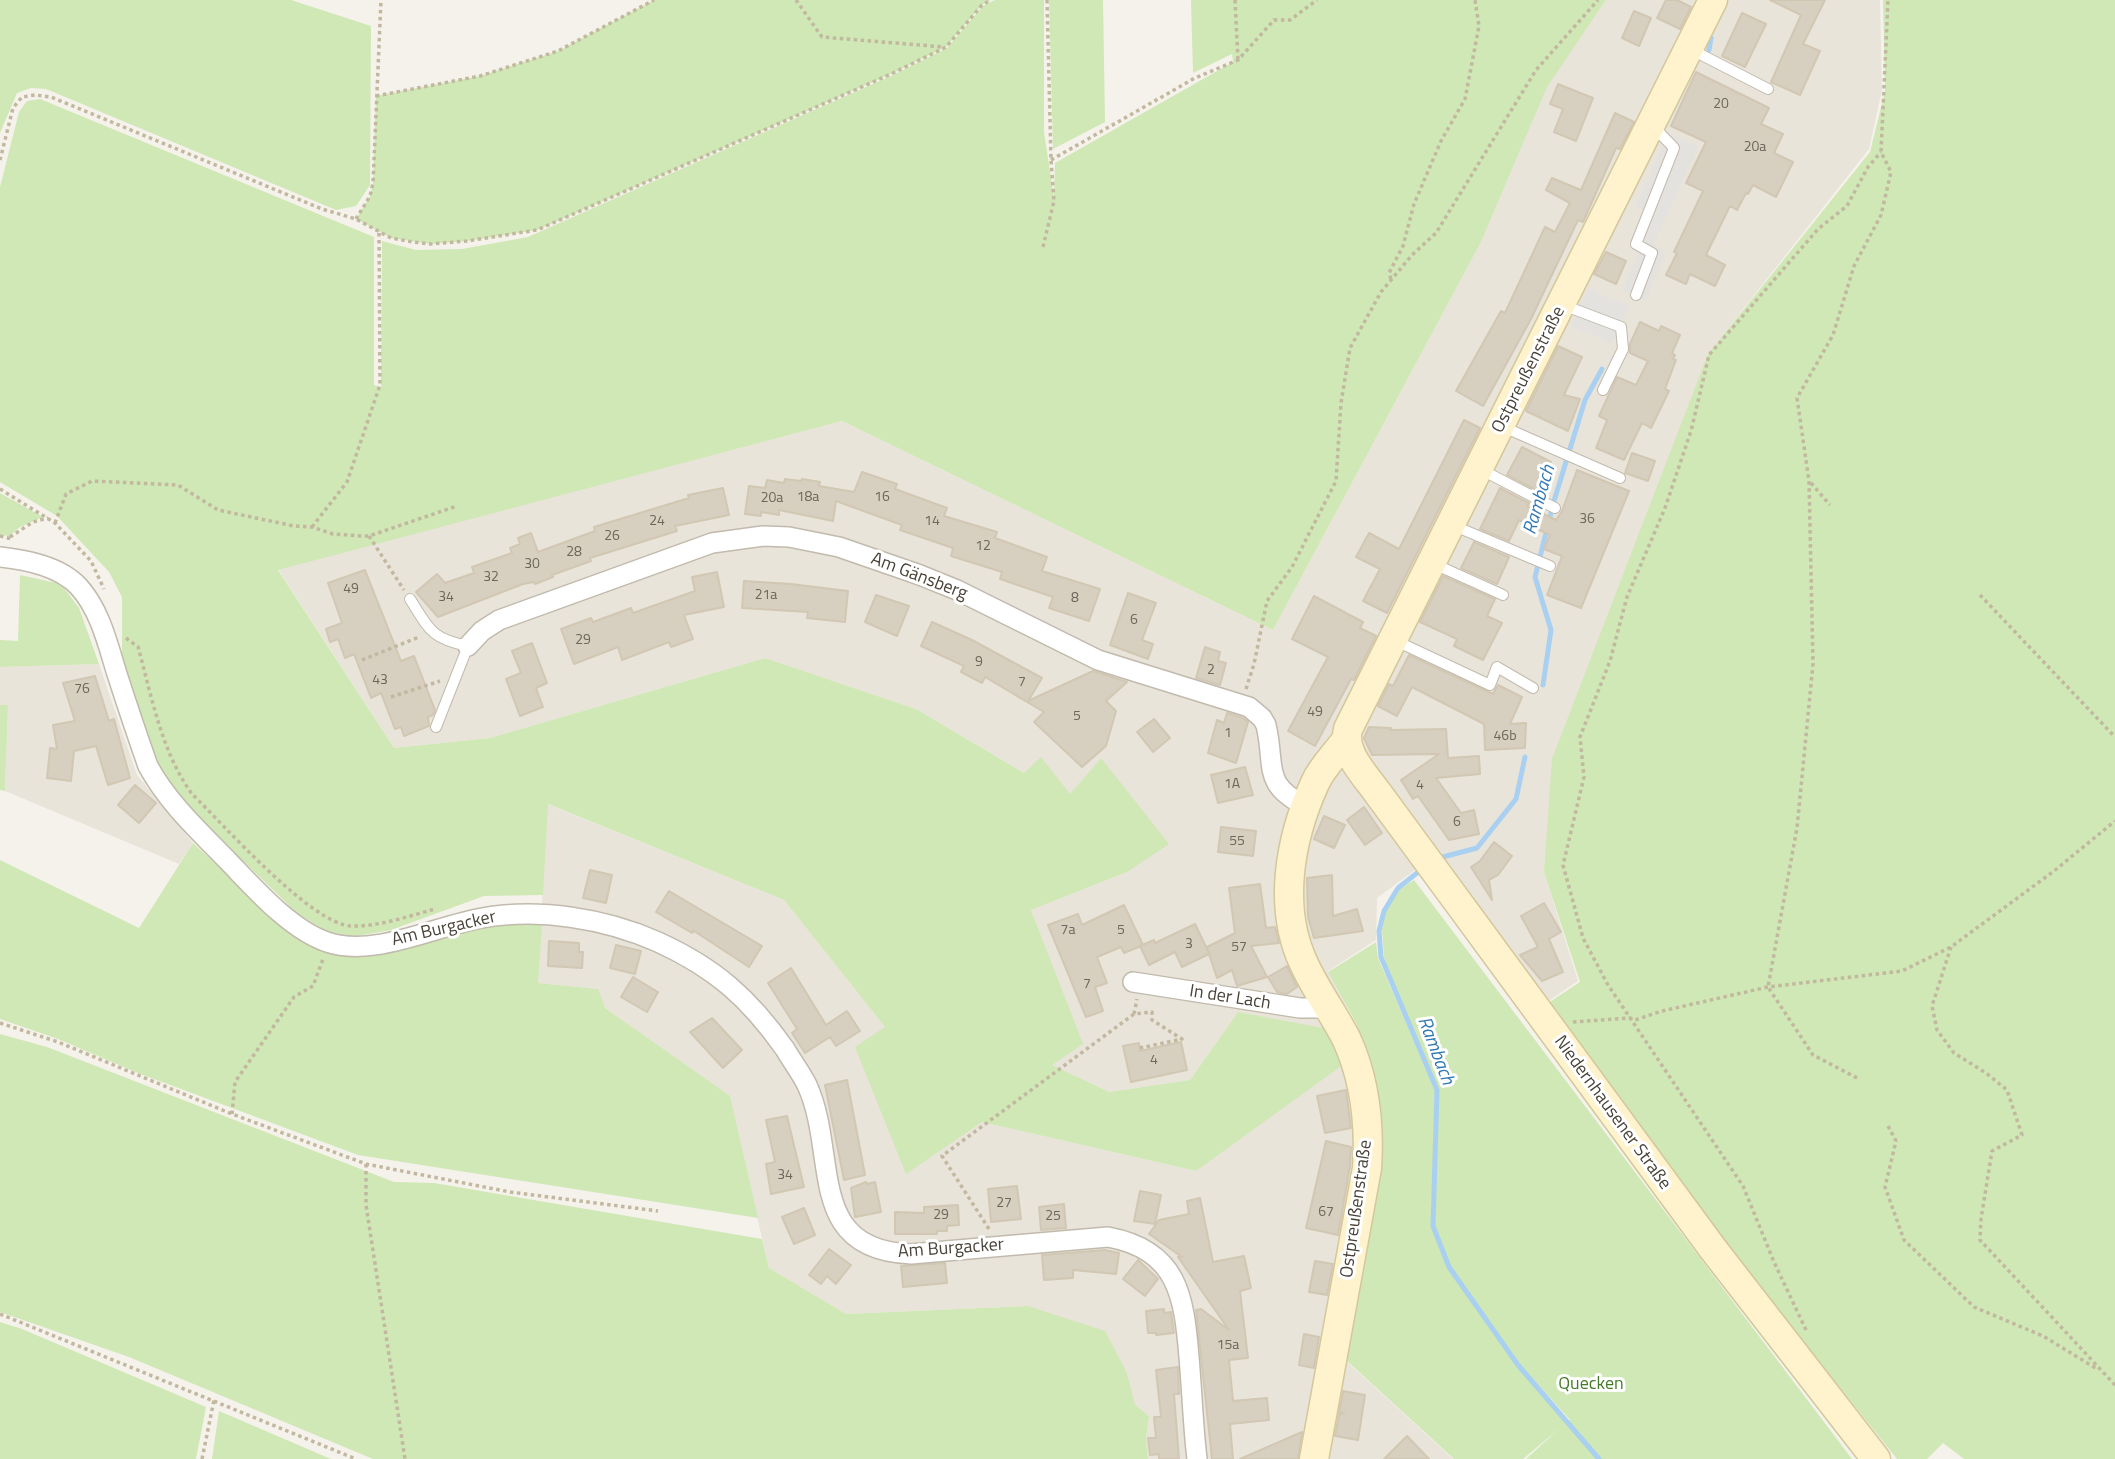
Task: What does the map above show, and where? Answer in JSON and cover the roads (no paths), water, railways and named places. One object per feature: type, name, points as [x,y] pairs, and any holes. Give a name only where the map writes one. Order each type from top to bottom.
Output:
[{"type":"main road","name":"Ostpreußenstraße","points":[[1314,1459],[1367,1168],[1368,1147],[1366,1102],[1361,1079],[1345,1037],[1304,964],[1290,913],[1291,859],[1307,807],[1321,774],[1351,751],[1348,729],[1713,0]]},
{"type":"main road","name":"Niedernhausener Straße","points":[[1351,751],[1417,848],[1719,1257],[1876,1459]]},
{"type":"street","name":"Am Gänsberg","points":[[468,646],[482,631],[499,620],[688,550],[737,538],[789,537],[839,547],[920,575],[957,590],[1098,660],[1256,712],[1266,725],[1277,786],[1284,794],[1307,807]]},
{"type":"street","name":"Am Burgacker","points":[[0,557],[47,567],[78,586],[102,628],[141,745],[159,785],[245,878],[289,919],[311,935],[328,943],[368,946],[480,918],[511,914],[543,914],[626,929],[660,943],[723,980],[744,997],[763,1018],[807,1085],[815,1107],[836,1213],[845,1227],[858,1239],[873,1248],[890,1253],[911,1254],[1108,1237],[1127,1240],[1162,1261],[1182,1296],[1197,1459]]},
{"type":"street","name":"In der Lach","points":[[1133,982],[1300,1008],[1328,1007]]},
{"type":"lane","points":[[1689,48],[1768,89]]},
{"type":"lane","points":[[1636,295],[1651,253],[1636,244],[1674,148],[1652,125]]},
{"type":"lane","points":[[1562,304],[1621,327],[1623,349],[1603,390]]},
{"type":"lane","points":[[1501,426],[1620,478]]},
{"type":"lane","points":[[1479,469],[1552,507]]},
{"type":"lane","points":[[1451,525],[1541,562]]},
{"type":"lane","points":[[1432,563],[1503,595]]},
{"type":"lane","points":[[410,599],[430,632],[448,642],[468,646],[436,727]]},
{"type":"lane","points":[[1393,640],[1490,685],[1497,667],[1533,688]]},
{"type":"waterway","name":"Rambach","points":[[1709,50],[1711,38]]},
{"type":"waterway","name":"Rambach","points":[[1543,685],[1551,630],[1535,577],[1554,501],[1585,400],[1602,369]]},
{"type":"waterway","name":"Rambach","points":[[1435,859],[1477,848],[1516,799],[1525,757]]},
{"type":"waterway","name":"Rambach","points":[[1422,869],[1398,888],[1384,911],[1379,931],[1381,957],[1437,1090],[1433,1226],[1449,1267],[1518,1365],[1599,1459]]},
{"type":"park label","name":"Quecken","points":[[1591,1385]]}]
